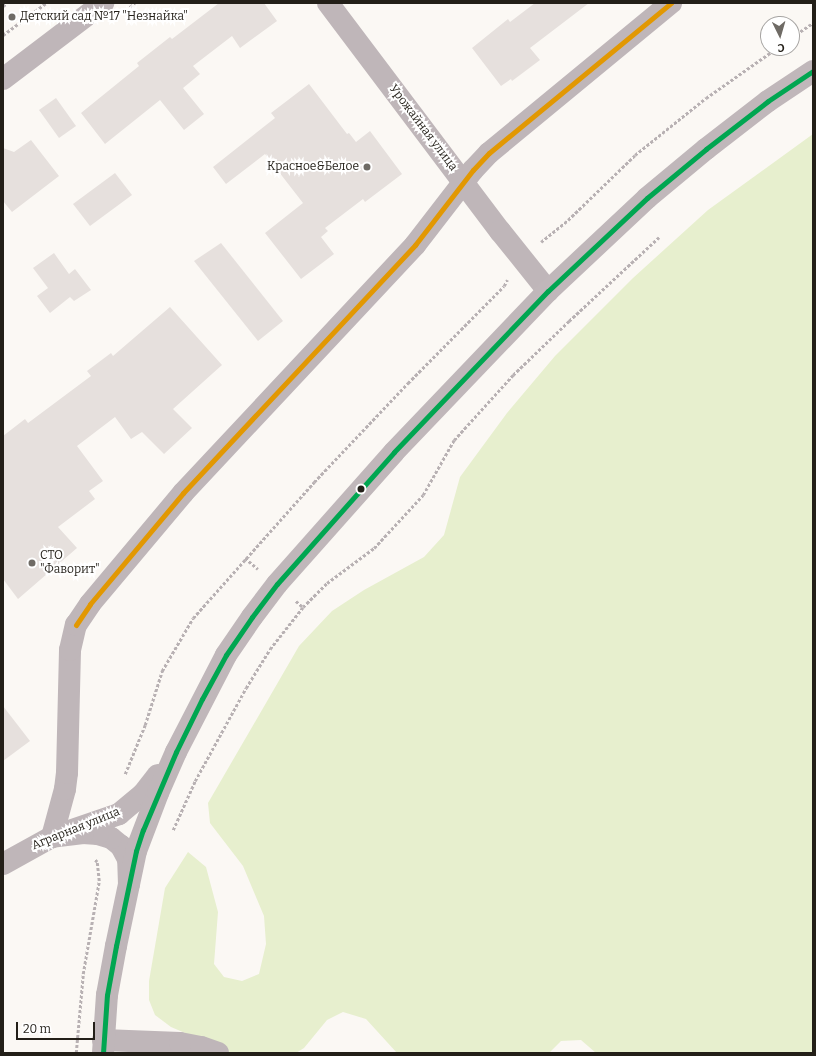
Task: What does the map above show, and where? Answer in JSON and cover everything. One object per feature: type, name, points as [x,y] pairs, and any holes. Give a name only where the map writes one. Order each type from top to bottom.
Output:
[{"type":"main road","points":[[176,752],[226,655],[277,584],[394,452],[548,291],[653,193],[737,125],[813,71]]},
{"type":"street","points":[[3,79],[103,3]]},
{"type":"street","name":"Урожайная улица","points":[[328,3],[521,259],[548,291]]},
{"type":"street","points":[[129,884],[128,859],[121,846],[107,836],[83,833],[52,837],[65,789],[67,773],[70,656],[76,625],[90,604],[183,493],[415,245],[462,181],[489,153],[671,3]]},
{"type":"street","points":[[176,752],[143,830],[129,884],[107,995],[103,1047],[180,1043],[201,1047],[218,1053]]},
{"type":"street","name":"Аграрная улица","points":[[3,864],[52,837],[119,814],[143,794],[176,752]]},
{"type":"path","points":[[3,6],[7,3]]},
{"type":"path","points":[[3,35],[46,3]]},
{"type":"path","points":[[800,32],[813,23]]},
{"type":"path","points":[[125,776],[145,724],[162,672],[193,618],[314,482],[408,383],[504,286],[507,280],[506,275],[521,259],[568,220],[635,154],[706,98],[766,56]]},
{"type":"path","points":[[172,831],[194,781],[246,688],[270,649],[303,607],[327,582],[374,548],[423,495],[454,440],[513,375],[568,321],[659,237]]},
{"type":"path","points":[[76,1053],[82,974],[99,881],[97,862],[91,856],[84,857],[83,833]]},
{"type":"green space","points":[[813,134],[813,1053],[596,1053],[581,1040],[561,1041],[549,1053],[397,1053],[366,1019],[343,1012],[327,1020],[304,1048],[296,1053],[232,1053],[171,1027],[155,1015],[149,1000],[149,981],[165,888],[188,852],[206,867],[218,912],[214,964],[224,977],[242,981],[259,974],[266,944],[264,916],[243,866],[210,823],[208,803],[299,646],[332,611],[364,590],[424,557],[444,535],[460,477],[507,413],[555,356],[633,278],[708,210]]},
{"type":"building","points":[[219,3],[264,3],[277,21],[240,48],[232,36],[193,66],[200,74],[183,88],[204,114],[184,130],[160,100],[105,144],[81,113],[139,66],[137,63],[170,37],[172,39]]},
{"type":"building","points":[[535,3],[589,3],[530,48],[540,60],[512,81],[511,79],[501,86],[472,48],[508,19],[510,22]]},
{"type":"building","points":[[309,84],[347,134],[349,133],[356,142],[370,131],[402,174],[365,202],[363,199],[325,228],[328,231],[321,237],[334,254],[301,279],[265,233],[303,203],[265,154],[226,184],[213,167],[275,118],[271,113]]},
{"type":"building","points":[[56,98],[76,126],[59,138],[39,110]]},
{"type":"building","points":[[31,140],[59,176],[12,212],[3,201],[3,148],[14,152]]},
{"type":"building","points":[[115,173],[132,195],[90,226],[73,204]]},
{"type":"building","points":[[221,243],[283,321],[258,341],[194,261]]},
{"type":"building","points":[[54,253],[69,274],[75,269],[91,290],[74,301],[70,297],[50,313],[37,296],[48,288],[33,268]]},
{"type":"building","points":[[170,307],[222,365],[173,409],[192,428],[164,454],[142,432],[131,439],[115,417],[77,446],[103,481],[89,491],[95,499],[58,527],[77,548],[18,599],[3,579],[3,436],[25,419],[28,423],[91,376],[87,371],[111,353],[113,356]]},
{"type":"building","points":[[3,706],[30,741],[3,761]]},
{"type":"transit line","points":[[76,625],[90,604],[183,493],[415,245],[473,170],[489,153],[671,3]]},
{"type":"transit line","points":[[103,1053],[107,995],[136,851],[143,830],[176,752],[202,699],[226,655],[252,617],[277,584],[394,452],[548,291],[647,198],[706,149],[768,101],[813,71]]},
{"type":"place","name":"Детский сад №17 \"Незнайка\"","points":[[12,17]]},
{"type":"place","name":"Красное&Белое","points":[[367,167]]},
{"type":"place","name":"СТО \"Фаворит\"","points":[[32,563]]}]
